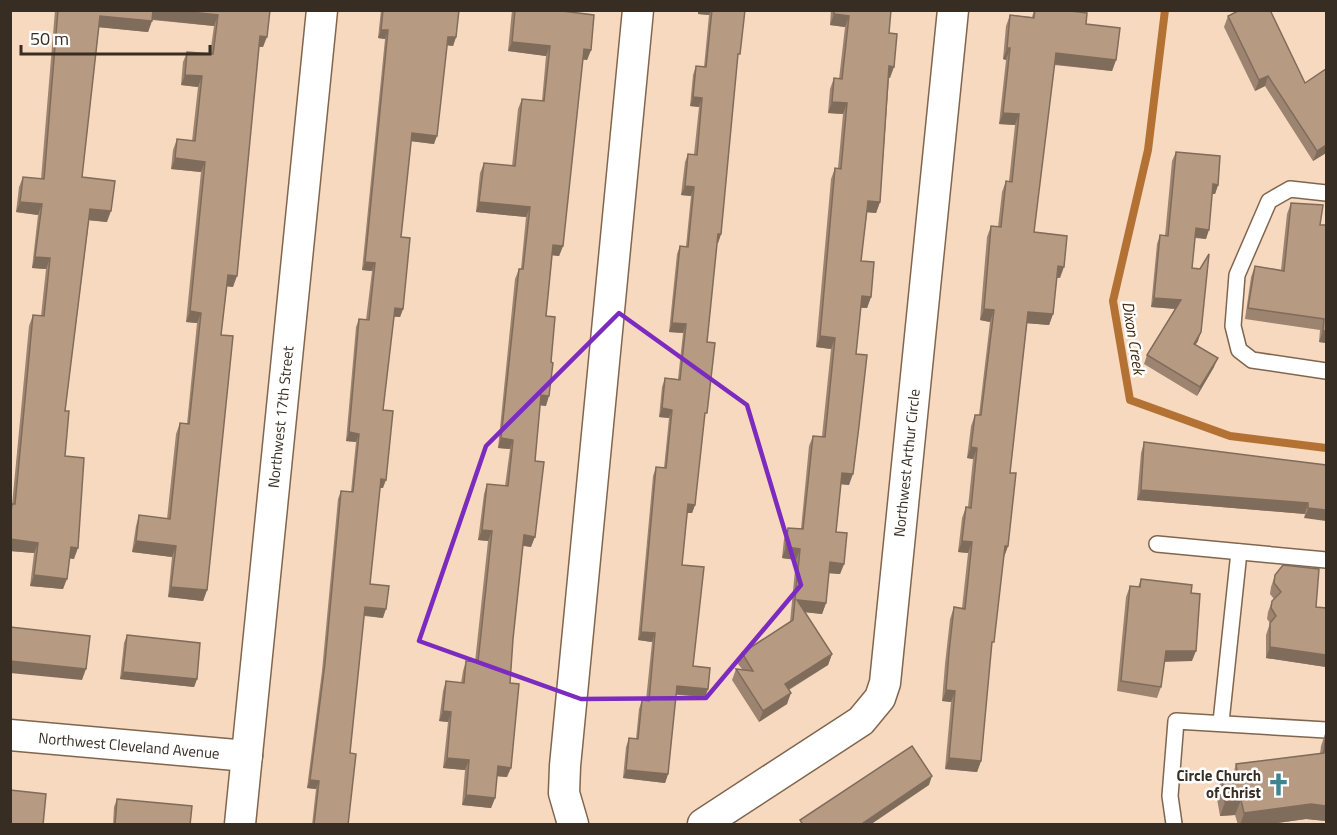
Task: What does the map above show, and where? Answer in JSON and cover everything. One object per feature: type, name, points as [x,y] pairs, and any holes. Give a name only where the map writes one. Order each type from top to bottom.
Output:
[{"type":"street","name":"Northwest 17th Street","points":[[240,825],[322,10]]},
{"type":"street","points":[[573,825],[564,793],[565,766],[638,10]]},
{"type":"street","name":"Northwest Arthur Circle","points":[[703,825],[861,721],[880,698],[885,683],[953,10]]},
{"type":"street","name":"Northwest Cleveland Avenue","points":[[10,735],[247,756]]},
{"type":"lane","points":[[1326,193],[1290,189],[1269,201],[1237,275],[1233,326],[1239,350],[1252,360],[1326,371]]},
{"type":"lane","points":[[1157,544],[1326,560]]},
{"type":"lane","points":[[1221,722],[1239,552]]},
{"type":"lane","points":[[1174,825],[1170,796],[1176,721],[1326,730]]},
{"type":"highlighted area","points":[[619,313],[747,405],[801,585],[706,698],[581,699],[419,641],[486,446]]},
{"type":"building","points":[[58,10],[153,10],[152,21],[100,16],[82,177],[115,181],[111,211],[90,209],[65,411],[69,411],[65,456],[84,458],[78,548],[71,547],[67,579],[34,575],[38,543],[10,539],[10,519],[12,504],[15,504],[33,315],[44,316],[50,258],[35,257],[42,204],[20,202],[23,177],[44,179]]},
{"type":"building","points":[[172,10],[270,10],[267,37],[260,36],[237,276],[228,275],[221,335],[233,336],[207,590],[171,587],[176,546],[136,541],[139,515],[170,519],[180,423],[189,424],[201,313],[190,311],[205,162],[175,158],[177,139],[195,141],[202,76],[185,75],[187,52],[213,54],[218,15]]},
{"type":"building","points":[[383,10],[459,10],[456,37],[448,37],[437,136],[412,133],[401,237],[410,238],[403,309],[395,308],[383,410],[393,411],[386,480],[381,479],[370,584],[389,586],[386,609],[365,607],[350,753],[356,754],[348,825],[314,825],[319,781],[310,780],[325,663],[341,491],[353,492],[359,434],[349,432],[359,319],[369,320],[375,263],[365,262],[388,30],[381,30]]},
{"type":"building","points":[[515,10],[554,10],[594,15],[591,50],[584,49],[563,246],[553,245],[546,316],[555,317],[551,362],[553,363],[549,396],[541,395],[535,461],[544,462],[535,537],[524,535],[513,639],[510,683],[519,684],[511,768],[498,766],[495,798],[466,795],[469,760],[447,758],[451,712],[443,711],[446,681],[464,683],[466,661],[478,662],[492,531],[482,530],[487,484],[508,486],[513,440],[501,438],[519,269],[523,269],[530,207],[479,202],[484,163],[515,166],[522,99],[544,101],[550,46],[512,42]]},
{"type":"building","points":[[712,10],[745,10],[740,54],[738,54],[721,234],[718,234],[707,342],[715,343],[695,505],[688,504],[682,565],[704,567],[693,666],[710,668],[708,689],[677,686],[668,774],[626,770],[629,738],[638,739],[642,700],[649,701],[655,633],[641,632],[656,467],[666,468],[672,410],[662,408],[665,378],[680,380],[686,324],[672,323],[680,246],[688,247],[694,187],[685,186],[688,154],[697,155],[702,98],[693,97],[696,66],[706,67]]},
{"type":"building","points":[[834,10],[891,10],[889,33],[897,34],[894,67],[889,66],[880,202],[868,201],[861,261],[874,262],[871,297],[862,296],[856,354],[867,355],[853,474],[842,473],[836,532],[847,533],[844,564],[830,562],[826,603],[797,600],[832,654],[785,684],[791,693],[763,711],[736,669],[753,671],[742,653],[793,620],[800,549],[786,547],[788,528],[803,529],[813,436],[825,437],[835,338],[820,336],[835,168],[841,169],[847,103],[832,102],[834,78],[842,79],[849,16],[834,14]]},
{"type":"building","points":[[1035,10],[1087,13],[1086,24],[1120,28],[1116,60],[1056,53],[1034,232],[1067,236],[1064,267],[1058,266],[1053,314],[1028,312],[1010,473],[1016,473],[1008,546],[1005,546],[994,642],[992,642],[981,761],[949,758],[955,691],[946,690],[954,607],[965,609],[972,542],[962,541],[966,507],[971,508],[977,448],[971,447],[975,415],[981,415],[994,310],[984,309],[991,226],[1001,227],[1006,181],[1012,182],[1019,114],[1003,113],[1010,48],[1007,48],[1010,15],[1034,18]]},
{"type":"building","points":[[1240,10],[1270,10],[1305,83],[1326,69],[1326,145],[1317,151],[1268,76],[1259,80],[1228,16]]},
{"type":"building","points":[[1176,152],[1220,156],[1218,185],[1213,184],[1209,230],[1196,228],[1192,268],[1200,269],[1209,254],[1201,332],[1194,344],[1218,358],[1200,387],[1147,355],[1181,300],[1154,298],[1160,235],[1168,236]]},
{"type":"building","points":[[1291,203],[1323,205],[1320,225],[1326,225],[1326,331],[1323,331],[1324,319],[1248,308],[1255,266],[1284,271]]},
{"type":"building","points":[[1144,442],[1326,465],[1326,510],[1308,508],[1308,503],[1141,490]]},
{"type":"building","points":[[1283,565],[1319,569],[1316,607],[1326,608],[1326,655],[1270,647],[1270,623],[1276,616],[1271,608],[1272,601],[1281,592],[1274,583],[1275,575]]},
{"type":"building","points":[[1141,579],[1192,585],[1191,593],[1200,594],[1196,651],[1166,651],[1161,687],[1121,681],[1130,586],[1140,587]]},
{"type":"building","points":[[10,627],[90,636],[86,669],[10,661]]},
{"type":"building","points":[[127,635],[200,643],[197,679],[123,672]]},
{"type":"building","name":"Circle Church of Christ","points":[[1326,731],[1326,806],[1311,804],[1244,813],[1241,800],[1225,802],[1222,779],[1238,777],[1236,764],[1324,753]]},
{"type":"building","points":[[912,746],[932,776],[860,825],[803,825],[800,820]]},
{"type":"building","points":[[10,790],[46,794],[43,825],[10,824]]},
{"type":"building","points":[[117,799],[192,806],[190,825],[115,825]]},
{"type":"waterway","name":"Dixon Creek","points":[[1165,10],[1148,150],[1113,301],[1130,400],[1230,436],[1326,448]]},
{"type":"place","name":"Circle Church of Christ","points":[[1279,785]]}]
